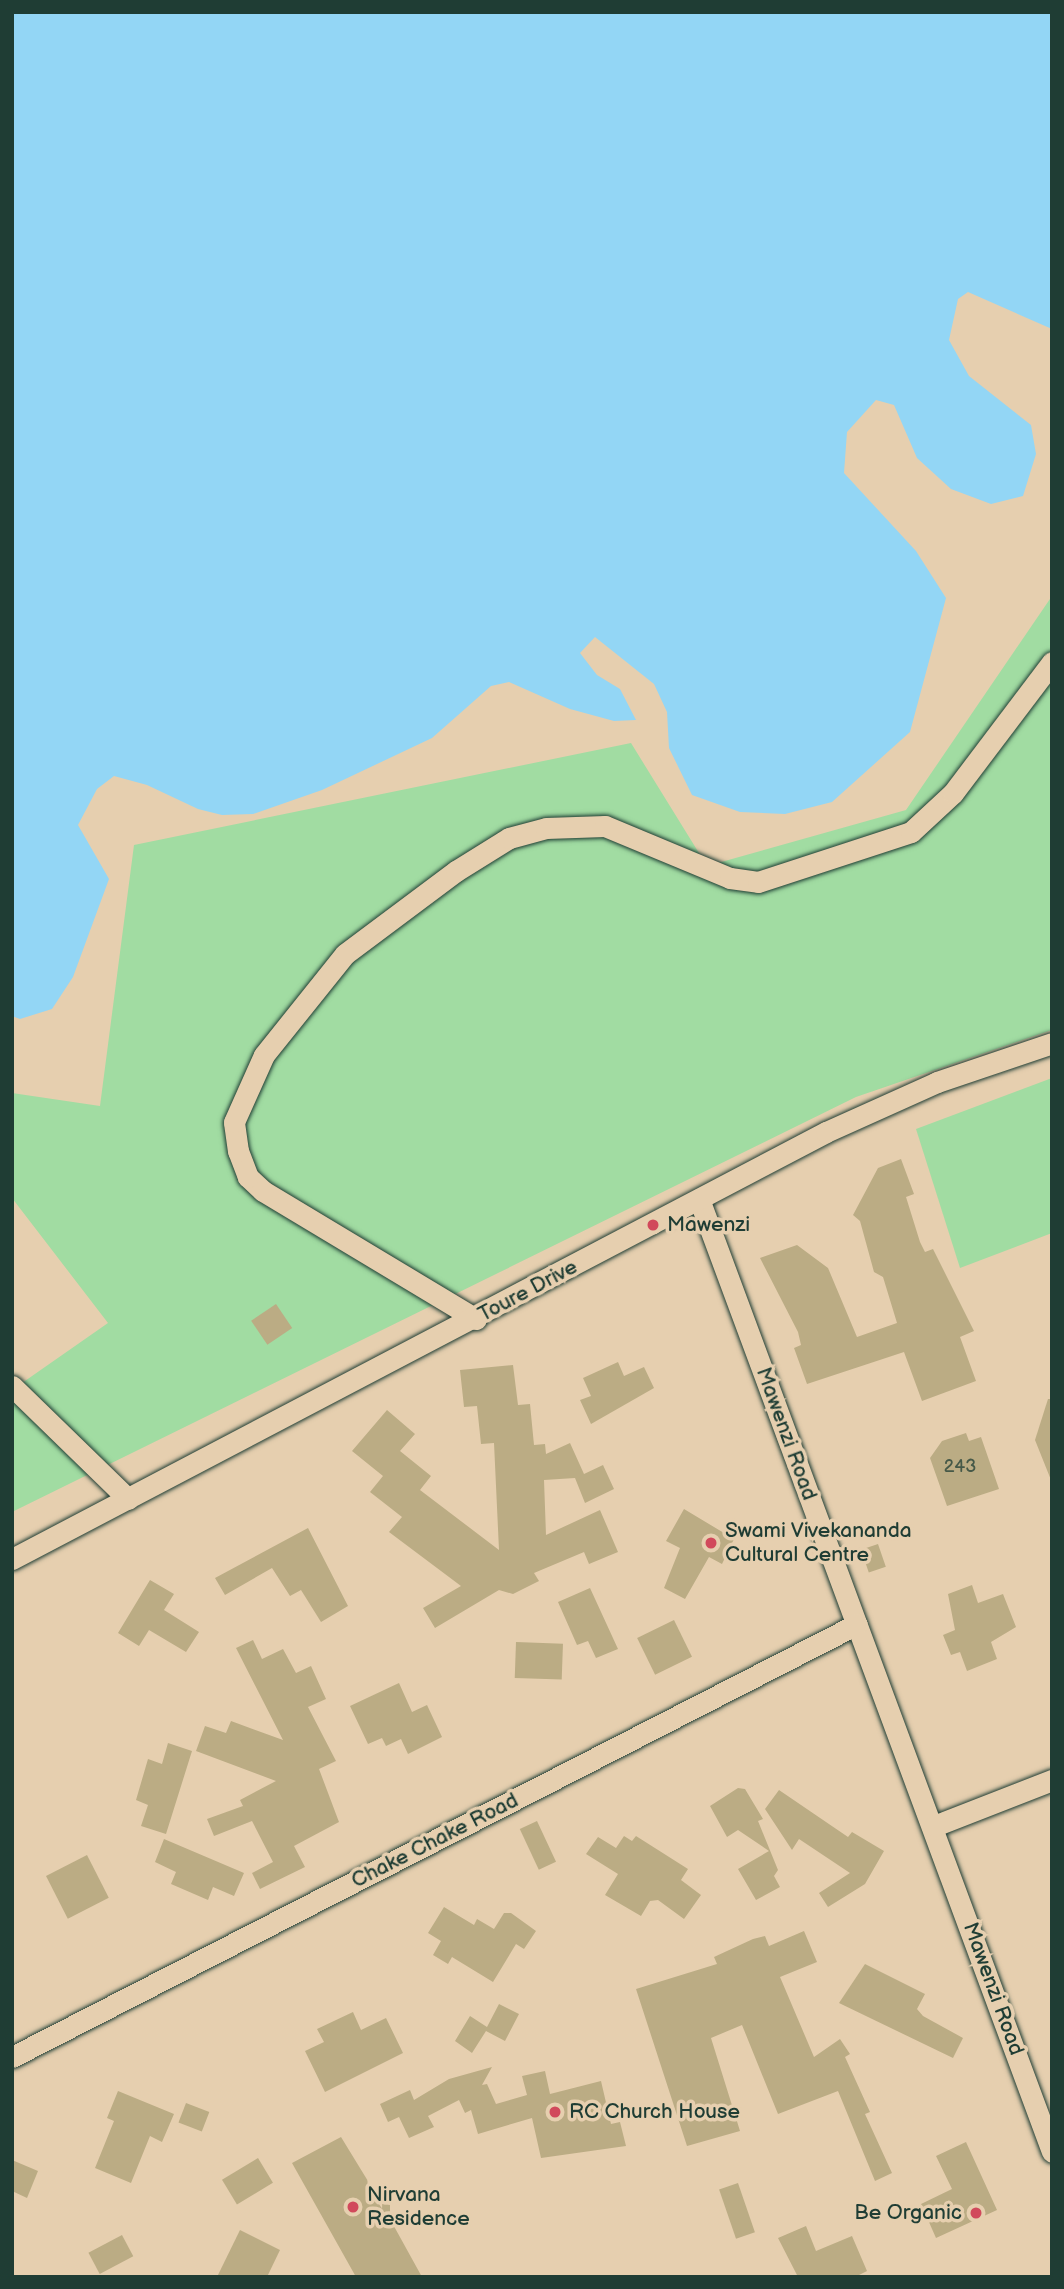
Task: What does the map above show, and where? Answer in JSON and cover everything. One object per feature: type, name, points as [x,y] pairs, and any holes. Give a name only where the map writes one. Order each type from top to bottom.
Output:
[{"type":"street","points":[[476,1319],[263,1191],[248,1177],[238,1151],[234,1122],[258,1068],[345,954],[456,871],[509,838],[546,828],[605,827],[719,874],[758,882],[911,832],[953,793],[1052,662]]},
{"type":"street","name":"Toure Drive","points":[[12,1559],[476,1319],[699,1199],[937,1082],[1052,1043]]},
{"type":"street","name":"Mawenzi Road","points":[[699,1199],[934,1826],[1052,2152]]},
{"type":"street","points":[[12,1386],[128,1499]]},
{"type":"street","name":"Chake Chake Road","points":[[12,2057],[857,1624]]},
{"type":"street","points":[[934,1826],[1052,1780]]},
{"type":"green space","points":[[1052,596],[1052,1030],[856,1097],[12,1512],[12,1390],[108,1323],[12,1198],[12,1093],[100,1106],[134,845],[631,743],[707,866],[906,810]]},
{"type":"green space","points":[[1052,1078],[1052,1233],[960,1268],[916,1129]]},
{"type":"water","points":[[12,12],[1052,12],[1052,329],[968,292],[958,299],[949,340],[969,376],[1031,425],[1036,454],[1023,496],[991,504],[951,489],[917,458],[894,405],[876,400],[847,432],[844,473],[916,551],[946,598],[910,732],[832,802],[785,814],[740,812],[692,795],[669,748],[667,712],[654,684],[595,637],[580,653],[597,675],[620,689],[636,720],[614,721],[570,709],[509,682],[491,686],[432,738],[322,790],[253,814],[222,815],[198,809],[147,785],[114,776],[97,789],[78,825],[109,879],[73,977],[52,1009],[20,1019],[12,1016]]},
{"type":"building","points":[[901,1159],[914,1194],[906,1197],[920,1242],[925,1252],[933,1249],[974,1331],[960,1337],[976,1381],[922,1401],[904,1352],[807,1384],[794,1348],[801,1345],[798,1332],[760,1258],[797,1245],[828,1268],[857,1337],[897,1323],[883,1277],[874,1272],[860,1221],[853,1215],[878,1168]]},
{"type":"building","points":[[276,1304],[292,1328],[267,1345],[251,1321]]},
{"type":"building","points":[[618,1362],[624,1376],[644,1367],[654,1388],[591,1424],[580,1400],[591,1396],[583,1378]]},
{"type":"building","points":[[513,1365],[518,1405],[530,1404],[534,1445],[545,1444],[546,1454],[570,1443],[584,1474],[603,1465],[614,1489],[585,1503],[575,1478],[544,1480],[546,1535],[600,1510],[618,1552],[589,1564],[584,1552],[534,1573],[539,1581],[513,1594],[499,1590],[435,1628],[423,1608],[461,1586],[389,1532],[402,1517],[370,1492],[383,1476],[352,1451],[387,1410],[415,1434],[400,1451],[431,1476],[420,1490],[499,1550],[494,1443],[481,1444],[477,1406],[464,1407],[460,1370]]},
{"type":"building","points":[[1048,1399],[1052,1399],[1051,1480],[1035,1440]]},
{"type":"building","points":[[966,1433],[969,1441],[981,1437],[999,1489],[947,1506],[930,1458],[942,1441]]},
{"type":"building","points":[[684,1509],[734,1539],[722,1564],[709,1557],[685,1599],[664,1588],[680,1548],[666,1541]]},
{"type":"building","points":[[308,1528],[348,1606],[321,1622],[301,1590],[290,1596],[272,1568],[225,1595],[215,1578]]},
{"type":"building","points":[[878,1544],[886,1567],[869,1573],[861,1550]]},
{"type":"building","points":[[150,1580],[174,1594],[164,1610],[199,1632],[186,1652],[149,1630],[139,1646],[118,1633]]},
{"type":"building","points":[[972,1585],[978,1603],[1003,1594],[1016,1627],[991,1642],[997,1659],[967,1671],[960,1652],[951,1655],[943,1635],[955,1630],[948,1594]]},
{"type":"building","points":[[590,1588],[618,1649],[596,1658],[588,1641],[577,1645],[558,1602]]},
{"type":"building","points":[[674,1620],[692,1657],[655,1675],[637,1638]]},
{"type":"building","points":[[253,1640],[262,1659],[283,1649],[296,1673],[311,1666],[326,1699],[308,1707],[336,1761],[319,1769],[339,1822],[294,1846],[305,1867],[260,1889],[252,1873],[273,1862],[252,1821],[214,1836],[207,1819],[243,1806],[240,1800],[276,1781],[196,1751],[205,1726],[226,1733],[231,1721],[283,1740],[236,1648]]},
{"type":"building","points":[[516,1642],[563,1644],[562,1680],[515,1678]]},
{"type":"building","points":[[399,1683],[412,1712],[427,1705],[442,1737],[408,1754],[401,1739],[386,1746],[382,1738],[368,1744],[350,1706]]},
{"type":"building","points":[[168,1743],[192,1751],[166,1834],[141,1826],[148,1805],[136,1800],[148,1759],[162,1764]]},
{"type":"building","points":[[738,1788],[745,1789],[763,1819],[758,1821],[778,1870],[774,1876],[780,1887],[756,1900],[738,1869],[769,1851],[738,1830],[727,1837],[710,1806]]},
{"type":"building","points":[[779,1790],[848,1837],[852,1832],[884,1851],[865,1884],[828,1907],[819,1893],[850,1873],[799,1839],[792,1850],[765,1809]]},
{"type":"building","points":[[537,1821],[556,1862],[539,1870],[520,1829]]},
{"type":"building","points":[[624,1836],[632,1841],[636,1836],[688,1869],[681,1880],[701,1895],[684,1919],[658,1900],[650,1901],[641,1916],[605,1895],[618,1874],[586,1854],[598,1837],[616,1848]]},
{"type":"building","points":[[164,1839],[244,1873],[234,1896],[213,1887],[208,1900],[171,1884],[176,1872],[155,1862]]},
{"type":"building","points":[[87,1855],[109,1898],[68,1919],[46,1876]]},
{"type":"building","points":[[444,1907],[474,1925],[477,1919],[494,1929],[504,1913],[511,1913],[536,1931],[524,1949],[516,1944],[493,1982],[452,1957],[448,1964],[433,1955],[441,1941],[428,1933]]},
{"type":"building","points":[[804,1931],[817,1962],[780,1977],[814,2057],[840,2039],[850,2054],[845,2057],[870,2112],[865,2114],[892,2173],[875,2181],[838,2091],[778,2114],[742,2025],[711,2038],[740,2131],[687,2146],[636,1989],[717,1964],[714,1957],[753,1939],[765,1936],[769,1946]]},
{"type":"building","points":[[865,1964],[925,1994],[917,2009],[923,2016],[963,2038],[953,2058],[839,2003]]},
{"type":"building","points":[[499,2004],[519,2014],[505,2041],[486,2031],[472,2053],[455,2041],[470,2016],[487,2027]]},
{"type":"building","points":[[353,2012],[361,2030],[386,2018],[403,2053],[325,2092],[305,2051],[324,2042],[317,2029]]},
{"type":"building","points":[[492,2067],[482,2085],[487,2084],[496,2104],[527,2095],[522,2076],[545,2071],[550,2094],[601,2081],[611,2124],[620,2122],[626,2146],[541,2158],[532,2118],[478,2134],[471,2110],[465,2113],[459,2100],[428,2116],[434,2127],[409,2138],[399,2117],[388,2122],[380,2104],[410,2090],[414,2100],[449,2079]]},
{"type":"building","points":[[118,2091],[174,2114],[162,2142],[150,2136],[131,2183],[95,2168],[114,2121],[107,2118]]},
{"type":"building","points":[[186,2103],[209,2112],[202,2132],[178,2123]]},
{"type":"building","name":"Nirvana Residence","points":[[341,2137],[382,2204],[390,2205],[390,2219],[422,2277],[356,2277],[292,2163]]},
{"type":"building","points":[[966,2142],[997,2210],[936,2238],[921,2204],[952,2189],[936,2156]]},
{"type":"building","points":[[258,2158],[273,2183],[237,2204],[222,2180]]},
{"type":"building","points":[[12,2160],[38,2171],[27,2198],[12,2191]]},
{"type":"building","points":[[738,2183],[755,2232],[736,2239],[719,2190]]},
{"type":"building","points":[[806,2226],[816,2251],[852,2236],[867,2271],[855,2277],[798,2277],[778,2238]]},
{"type":"building","points":[[240,2230],[280,2250],[267,2277],[217,2277]]},
{"type":"building","points":[[122,2235],[133,2256],[100,2274],[88,2253]]},
{"type":"place","name":"Mawenzi","points":[[653,1225]]},
{"type":"place","name":"Swami Vivekananda Cultural Centre","points":[[711,1543]]},
{"type":"place","name":"RC Church House","points":[[555,2112]]},
{"type":"place","name":"Nirvana Residence","points":[[353,2207]]},
{"type":"place","name":"Be Organic","points":[[976,2213]]}]
